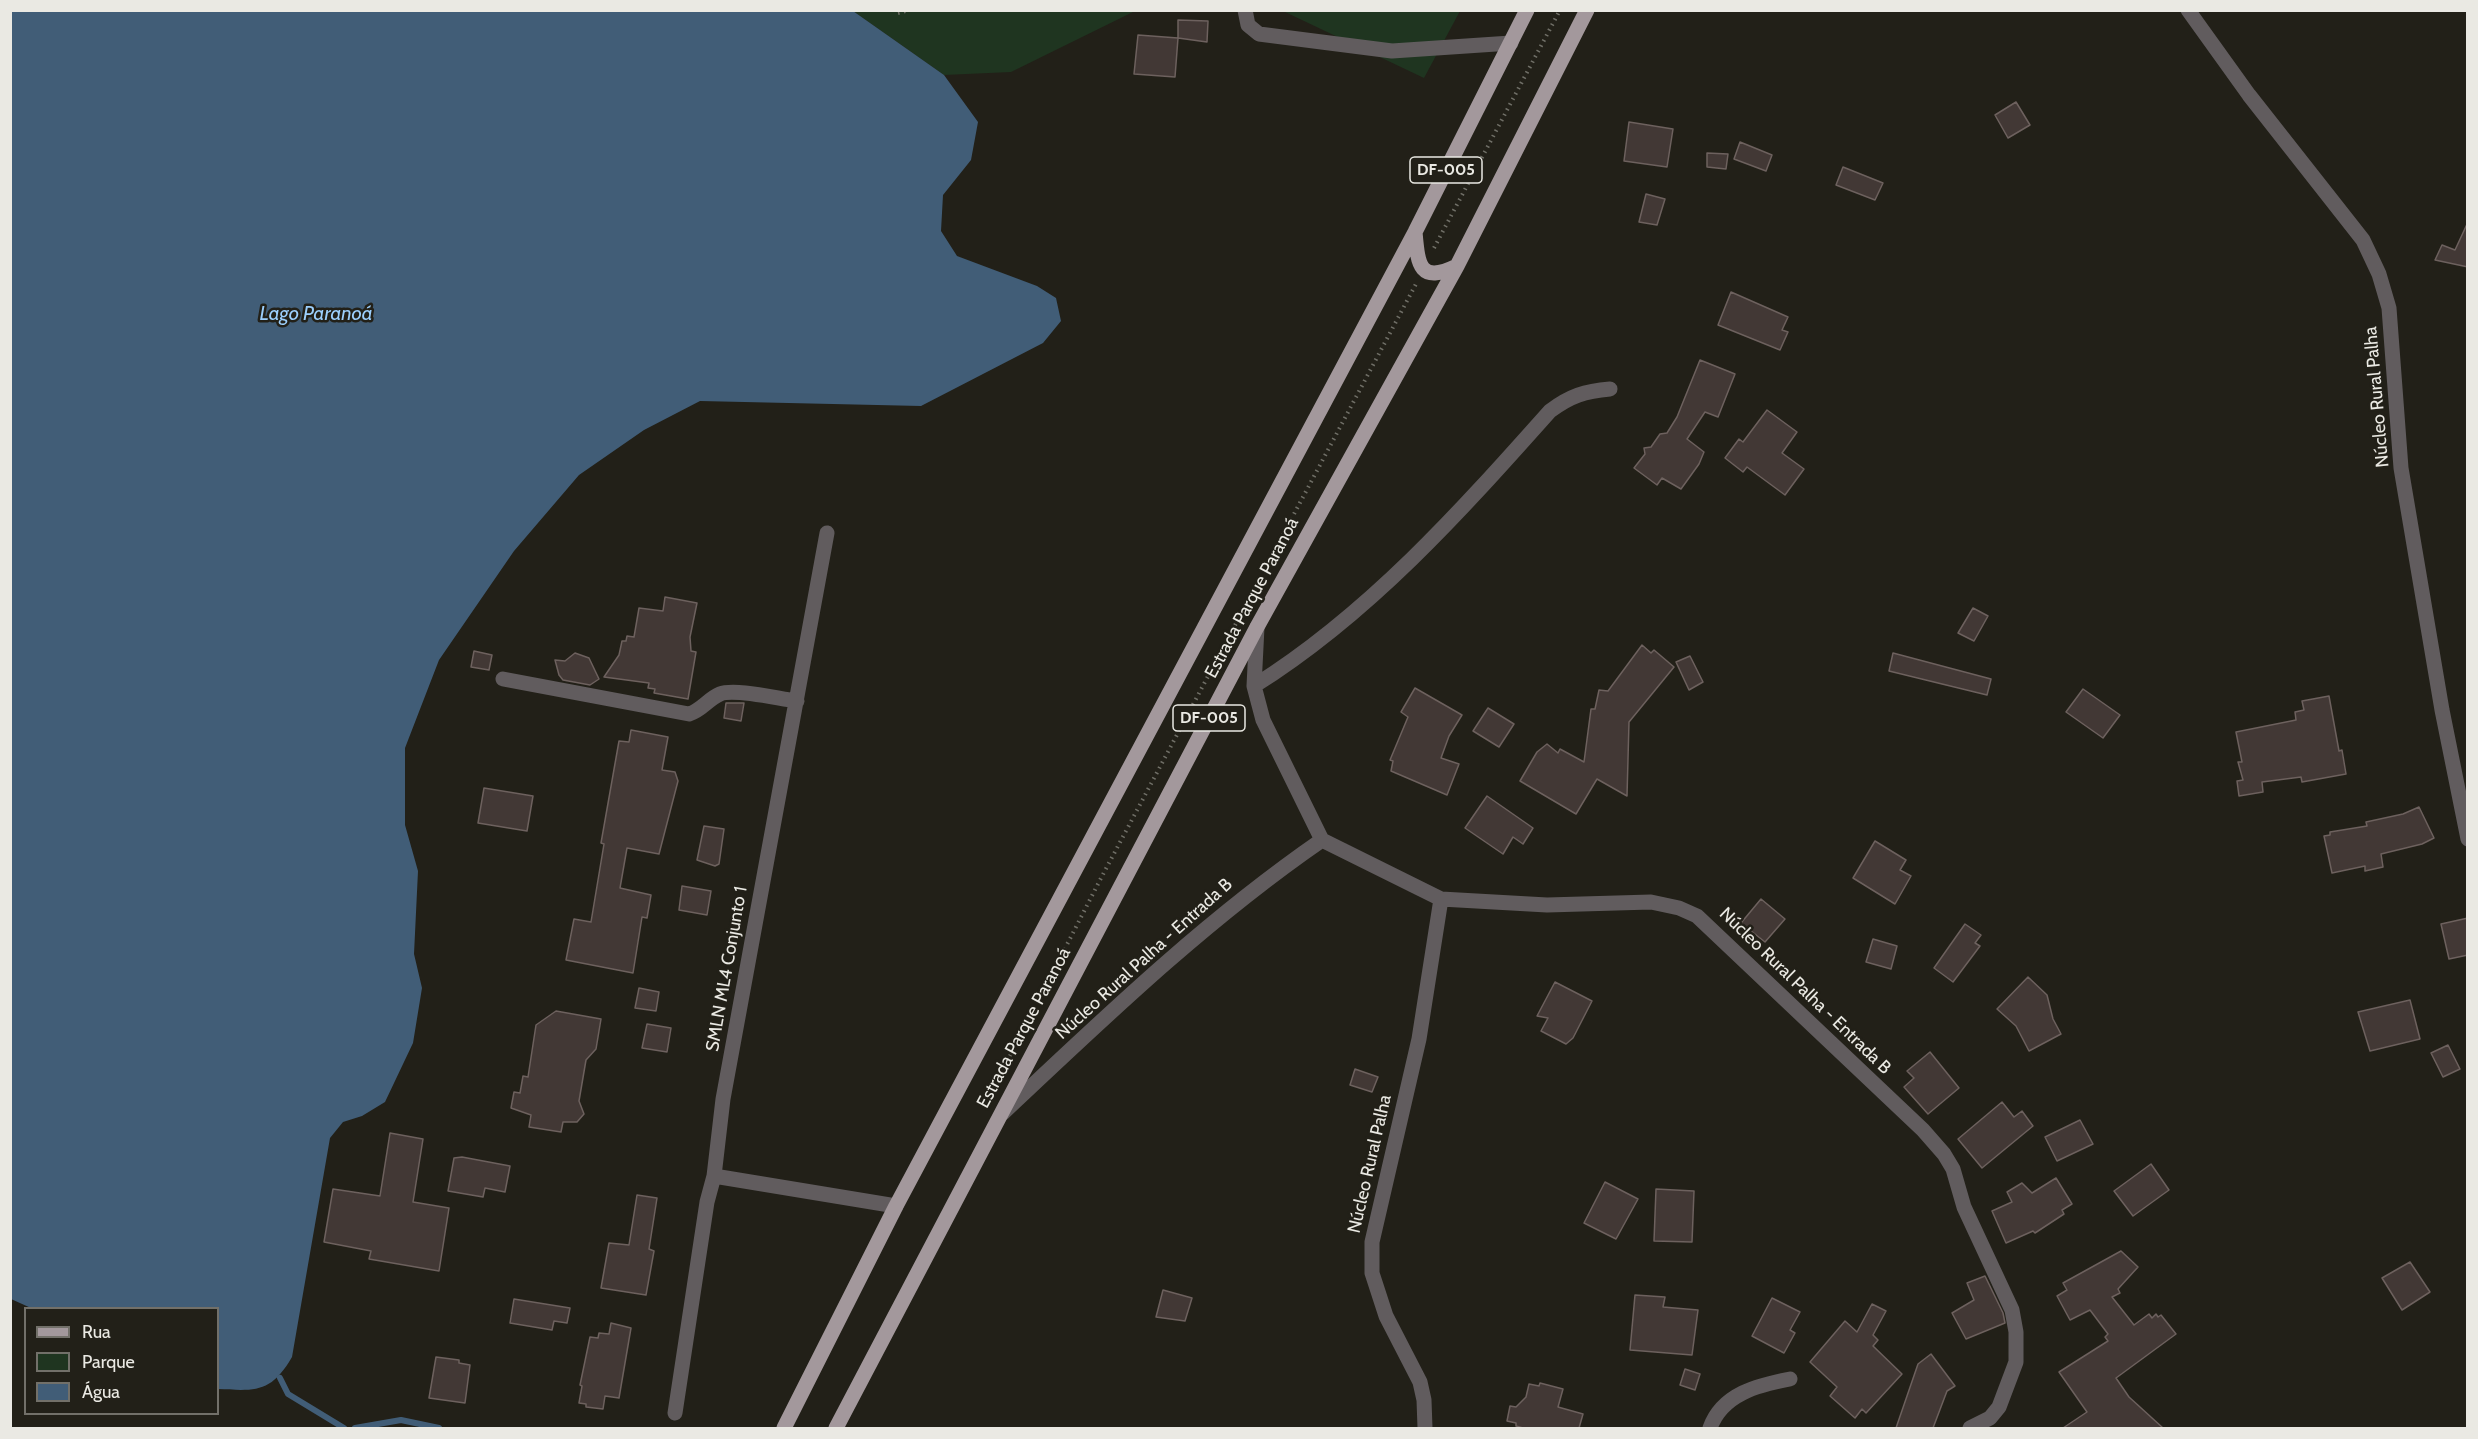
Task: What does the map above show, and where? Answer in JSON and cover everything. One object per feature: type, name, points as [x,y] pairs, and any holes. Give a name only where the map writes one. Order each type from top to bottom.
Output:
[{"type":"main road","name":"Estrada Parque Paranoá","points":[[784,1428],[896,1206],[1415,232],[1527,10]]},
{"type":"main road","name":"Estrada Parque Paranoá","points":[[836,1428],[1257,627],[1457,266],[1587,10]]},
{"type":"main road","points":[[1415,232],[1418,263],[1423,270],[1434,274],[1457,266]]},
{"type":"street","points":[[1245,10],[1248,25],[1259,34],[1382,49],[1419,50],[1510,43]]},
{"type":"street","name":"Núcleo Rural Palha","points":[[2188,10],[2248,95],[2363,240],[2379,274],[2389,308],[2401,468],[2442,710],[2468,839]]},
{"type":"street","points":[[1254,686],[1295,661],[1353,615],[1445,527],[1550,411],[1568,398],[1587,391],[1610,389]]},
{"type":"street","name":"SMLN ML4 Conjunto 1","points":[[675,1413],[707,1202],[714,1176],[723,1100],[827,533]]},
{"type":"street","points":[[1257,627],[1254,686],[1263,720],[1283,765],[1322,840]]},
{"type":"street","points":[[503,679],[689,714],[700,711],[711,699],[728,692],[796,701]]},
{"type":"street","name":"Núcleo Rural Palha - Entrada B","points":[[1000,1117],[1185,945],[1260,882],[1322,840],[1441,899],[1547,905],[1650,902],[1679,908],[1697,916],[1923,1130],[1944,1154],[1953,1169],[1964,1207],[2012,1310],[2016,1332],[2016,1362],[1999,1407],[1990,1418],[1970,1428]]},
{"type":"street","name":"Núcleo Rural Palha","points":[[1425,1428],[1425,1400],[1420,1382],[1386,1316],[1372,1272],[1372,1242],[1419,1039],[1441,899]]},
{"type":"street","points":[[714,1176],[896,1206]]},
{"type":"street","points":[[1710,1428],[1713,1419],[1733,1398],[1758,1385],[1790,1379]]},
{"type":"path","points":[[898,13],[910,10]]},
{"type":"path","points":[[1008,1060],[1111,858],[1560,10]]},
{"type":"green space","points":[[853,11],[1135,11],[1011,72],[944,75]]},
{"type":"green space","points":[[1283,11],[1460,11],[1424,78]]},
{"type":"water","name":"Lago Paranoá","points":[[11,10],[853,11],[944,75],[978,122],[971,160],[943,195],[941,231],[957,256],[1037,286],[1056,298],[1061,321],[1043,343],[921,406],[700,401],[644,430],[579,475],[514,551],[439,660],[405,748],[405,825],[418,871],[414,954],[422,988],[413,1043],[385,1102],[362,1116],[343,1122],[330,1138],[292,1357],[284,1369],[277,1377],[261,1387],[243,1390],[219,1389],[219,1307],[29,1307],[11,1299]]},
{"type":"building","points":[[1178,20],[1208,21],[1207,42],[1178,38]]},
{"type":"building","points":[[1138,35],[1178,38],[1175,77],[1134,74]]},
{"type":"building","points":[[2016,102],[2030,125],[2008,138],[1995,115]]},
{"type":"building","points":[[1629,122],[1673,129],[1667,167],[1624,161]]},
{"type":"building","points":[[1740,142],[1772,155],[1766,171],[1734,159]]},
{"type":"building","points":[[1707,153],[1728,154],[1726,169],[1707,167]]},
{"type":"building","points":[[1843,167],[1883,183],[1875,200],[1836,185]]},
{"type":"building","points":[[1646,194],[1665,199],[1657,225],[1639,222]]},
{"type":"building","points":[[2468,222],[2468,267],[2435,260],[2442,245],[2455,250]]},
{"type":"building","points":[[1731,292],[1788,317],[1782,330],[1788,332],[1780,350],[1718,325]]},
{"type":"building","points":[[1700,360],[1735,374],[1718,417],[1705,412],[1687,439],[1704,452],[1699,464],[1681,489],[1662,478],[1657,485],[1634,468],[1645,454],[1644,448],[1651,447],[1660,434],[1667,433],[1677,417]]},
{"type":"building","points":[[1767,410],[1797,432],[1782,453],[1804,469],[1785,495],[1747,467],[1743,472],[1725,458],[1739,439],[1743,442]]},
{"type":"building","points":[[665,597],[697,603],[690,637],[691,651],[696,652],[688,699],[654,693],[655,689],[648,688],[649,683],[604,677],[619,655],[622,641],[626,641],[627,636],[634,637],[639,608],[663,611]]},
{"type":"building","points":[[1973,608],[1988,616],[1974,641],[1958,633]]},
{"type":"building","points":[[1642,645],[1651,653],[1654,650],[1674,667],[1629,722],[1627,796],[1597,779],[1576,814],[1520,781],[1537,752],[1547,744],[1558,753],[1560,749],[1584,762],[1591,709],[1595,709],[1599,690],[1608,691]]},
{"type":"building","points":[[474,651],[492,655],[489,670],[471,667]]},
{"type":"building","points":[[575,653],[589,658],[599,679],[590,685],[563,680],[559,675],[555,660],[565,661]]},
{"type":"building","points":[[1893,653],[1991,679],[1987,695],[1889,671]]},
{"type":"building","points":[[1690,656],[1703,682],[1689,690],[1676,662]]},
{"type":"building","points":[[1415,688],[1462,715],[1449,736],[1441,758],[1459,764],[1447,795],[1391,771],[1393,761],[1390,760],[1408,717],[1401,712]]},
{"type":"building","points":[[2083,689],[2120,715],[2103,738],[2066,712]]},
{"type":"building","points":[[2329,696],[2339,751],[2342,750],[2346,774],[2302,782],[2301,777],[2262,782],[2263,792],[2239,796],[2237,781],[2243,780],[2238,762],[2242,762],[2236,732],[2296,720],[2295,712],[2304,710],[2302,701]]},
{"type":"building","points":[[726,703],[744,703],[741,721],[724,718]]},
{"type":"building","points":[[1488,708],[1514,724],[1499,747],[1473,731]]},
{"type":"building","points":[[631,730],[668,737],[662,770],[675,772],[678,781],[659,854],[627,848],[620,888],[651,895],[647,918],[642,917],[633,973],[566,960],[574,919],[591,922],[604,844],[601,843],[619,741],[629,742]]},
{"type":"building","points":[[484,788],[533,796],[527,831],[478,823]]},
{"type":"building","points":[[1487,796],[1533,828],[1523,844],[1513,837],[1503,854],[1465,828]]},
{"type":"building","points":[[2419,807],[2434,838],[2422,844],[2381,854],[2383,867],[2365,871],[2365,866],[2332,873],[2324,836],[2330,835],[2330,832],[2367,826],[2366,822],[2403,814]]},
{"type":"building","points":[[704,826],[724,829],[719,864],[715,866],[697,860]]},
{"type":"building","points":[[1875,841],[1906,860],[1900,870],[1911,876],[1895,904],[1853,878]]},
{"type":"building","points":[[682,886],[711,891],[707,915],[679,910]]},
{"type":"building","points":[[1761,899],[1785,919],[1765,942],[1741,923]]},
{"type":"building","points":[[2468,918],[2468,955],[2449,959],[2441,924]]},
{"type":"building","points":[[1965,924],[1981,935],[1975,943],[1980,946],[1953,982],[1934,968]]},
{"type":"building","points":[[1873,939],[1897,946],[1891,969],[1866,962]]},
{"type":"building","points":[[2028,977],[2047,995],[2053,1019],[2061,1034],[2029,1051],[2016,1026],[1997,1009]]},
{"type":"building","points":[[1555,982],[1592,1001],[1573,1038],[1566,1044],[1541,1031],[1548,1018],[1537,1016]]},
{"type":"building","points":[[639,988],[659,992],[656,1011],[635,1008]]},
{"type":"building","points":[[2410,1000],[2420,1039],[2370,1051],[2358,1012]]},
{"type":"building","points":[[556,1011],[601,1019],[596,1049],[586,1060],[579,1101],[584,1114],[577,1122],[563,1122],[561,1132],[529,1127],[531,1115],[511,1108],[514,1092],[520,1093],[523,1076],[528,1077],[536,1025]]},
{"type":"building","points":[[647,1024],[671,1028],[667,1052],[642,1048]]},
{"type":"building","points":[[2448,1045],[2460,1069],[2443,1077],[2431,1053]]},
{"type":"building","points":[[1930,1052],[1959,1088],[1928,1114],[1904,1087],[1914,1078],[1907,1071]]},
{"type":"building","points":[[1355,1069],[1378,1077],[1372,1092],[1350,1085]]},
{"type":"building","points":[[2002,1102],[2014,1117],[2022,1111],[2033,1126],[1982,1168],[1958,1139]]},
{"type":"building","points":[[2080,1120],[2093,1144],[2057,1161],[2045,1137]]},
{"type":"building","points":[[390,1133],[423,1139],[413,1202],[449,1208],[439,1271],[369,1259],[371,1251],[324,1242],[333,1189],[380,1196]]},
{"type":"building","points":[[462,1157],[510,1166],[505,1192],[485,1188],[483,1197],[448,1191],[454,1158]]},
{"type":"building","points":[[2151,1164],[2169,1190],[2133,1216],[2114,1191]]},
{"type":"building","points":[[2056,1178],[2072,1204],[2062,1210],[2064,1214],[2035,1233],[2033,1231],[2006,1243],[1992,1211],[2012,1202],[2007,1192],[2022,1183],[2032,1193]]},
{"type":"building","points":[[1605,1182],[1638,1199],[1616,1239],[1584,1223]]},
{"type":"building","points":[[1656,1189],[1694,1191],[1692,1242],[1654,1241]]},
{"type":"building","points":[[637,1195],[657,1198],[649,1249],[654,1251],[646,1295],[601,1288],[609,1243],[629,1245]]},
{"type":"building","points":[[2121,1251],[2138,1267],[2118,1289],[2120,1293],[2112,1297],[2134,1325],[2149,1314],[2152,1318],[2156,1314],[2158,1317],[2161,1315],[2176,1334],[2116,1378],[2129,1397],[2163,1428],[2063,1428],[2087,1412],[2059,1372],[2108,1341],[2105,1337],[2108,1334],[2090,1310],[2070,1320],[2057,1296],[2067,1290],[2063,1283]]},
{"type":"building","points":[[2410,1262],[2430,1292],[2402,1310],[2382,1278]]},
{"type":"building","points":[[1985,1276],[2003,1313],[2005,1323],[1966,1339],[1952,1313],[1974,1300],[1967,1283]]},
{"type":"building","points":[[1163,1290],[1192,1298],[1185,1321],[1156,1317]]},
{"type":"building","points":[[1635,1295],[1665,1297],[1663,1307],[1698,1310],[1692,1355],[1630,1350]]},
{"type":"building","points":[[1772,1298],[1800,1312],[1790,1330],[1795,1333],[1784,1353],[1752,1336]]},
{"type":"building","points":[[514,1299],[570,1308],[567,1323],[554,1321],[552,1330],[510,1323]]},
{"type":"building","points":[[1872,1304],[1886,1311],[1873,1335],[1878,1340],[1873,1346],[1902,1374],[1866,1413],[1862,1409],[1855,1418],[1830,1396],[1837,1387],[1810,1362],[1845,1321],[1857,1332]]},
{"type":"building","points":[[611,1323],[631,1328],[619,1398],[605,1396],[603,1409],[586,1407],[586,1404],[579,1403],[582,1386],[580,1385],[590,1337],[598,1338],[599,1333],[609,1334]]},
{"type":"building","points":[[1931,1354],[1955,1386],[1947,1391],[1933,1428],[1896,1428],[1918,1364]]},
{"type":"building","points":[[436,1357],[459,1360],[459,1363],[470,1365],[465,1403],[429,1398]]},
{"type":"building","points":[[1685,1369],[1700,1374],[1695,1390],[1680,1385]]},
{"type":"building","points":[[1540,1383],[1563,1389],[1558,1407],[1583,1414],[1579,1428],[1523,1428],[1507,1421],[1510,1406],[1516,1407],[1526,1397],[1529,1384],[1539,1386]]},
{"type":"waterway","points":[[280,1378],[288,1394],[344,1428]]},
{"type":"waterway","points":[[355,1428],[401,1420],[439,1428]]}]
